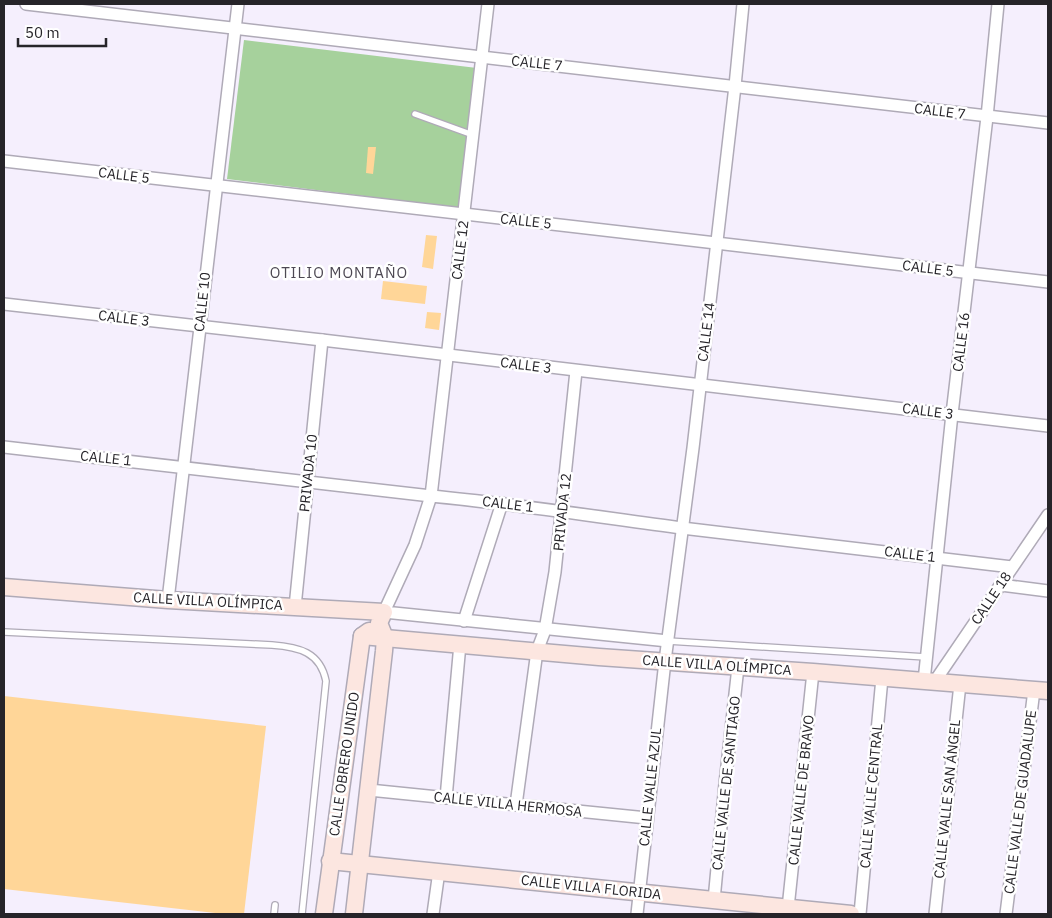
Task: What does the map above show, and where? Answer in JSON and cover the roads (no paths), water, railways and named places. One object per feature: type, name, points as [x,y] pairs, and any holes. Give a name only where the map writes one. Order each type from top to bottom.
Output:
[{"type":"street","name":"CALLE 7","points":[[26,4],[1048,124]]},
{"type":"street","name":"CALLE 10","points":[[168,600],[215,186],[238,4]]},
{"type":"street","name":"CALLE 12","points":[[431,496],[488,4]]},
{"type":"street","name":"CALLE 14","points":[[665,661],[684,528],[743,4]]},
{"type":"street","name":"CALLE 16","points":[[929,681],[926,657],[952,414],[970,273],[998,4]]},
{"type":"street","name":"CALLE 5","points":[[4,161],[716,242],[1048,282]]},
{"type":"street","name":"CALLE 3","points":[[4,304],[1048,426]]},
{"type":"street","name":"PRIVADA 10","points":[[295,606],[322,340]]},
{"type":"street","name":"PRIVADA 12","points":[[516,805],[537,651],[545,630],[555,572],[576,371]]},
{"type":"street","name":"CALLE 1","points":[[4,447],[502,503],[684,528],[937,556],[1012,567]]},
{"type":"street","name":"CALLE OBRERO UNIDO","points":[[354,914],[370,790],[383,624],[415,545],[431,496]]},
{"type":"street","points":[[464,621],[502,503]]},
{"type":"street","name":"CALLE 18","points":[[929,681],[1001,585],[1048,515]]},
{"type":"street","points":[[1001,585],[1048,591]]},
{"type":"street","name":"CALLE VILLA OLÍMPICA","points":[[4,587],[168,600],[295,606],[383,624],[460,644],[1041,691]]},
{"type":"street","points":[[383,624],[464,621],[668,641]]},
{"type":"street","name":"CALLE OBRERO UNIDO","points":[[324,914],[362,636],[383,624]]},
{"type":"street","points":[[446,798],[460,644]]},
{"type":"street","name":"CALLE VALLE AZUL","points":[[637,914],[665,661]]},
{"type":"street","name":"CALLE VALLE DE SANTIAGO","points":[[714,900],[738,667]]},
{"type":"street","name":"CALLE VALLE DE BRAVO","points":[[788,908],[813,672]]},
{"type":"street","name":"CALLE VALLE CENTRAL","points":[[860,914],[882,678]]},
{"type":"street","name":"CALLE VALLE SAN ÁNGEL","points":[[934,914],[960,684]]},
{"type":"street","name":"CALLE VALLE DE GUADALUPE","points":[[1006,914],[1041,691]]},
{"type":"street","name":"CALLE VILLA HERMOSA","points":[[370,790],[647,818]]},
{"type":"street","name":"CALLE VILLA FLORIDA","points":[[330,861],[852,914]]},
{"type":"street","points":[[433,914],[439,871]]},
{"type":"lane","points":[[414,114],[473,135]]},
{"type":"lane","points":[[4,632],[290,646],[306,652],[318,660],[324,670],[326,682],[302,914]]},
{"type":"lane","points":[[668,641],[926,657]]},
{"type":"lane","points":[[274,914],[275,905]]},
{"type":"district","name":"OTILIO MONTAÑO","points":[[339,273]]}]
